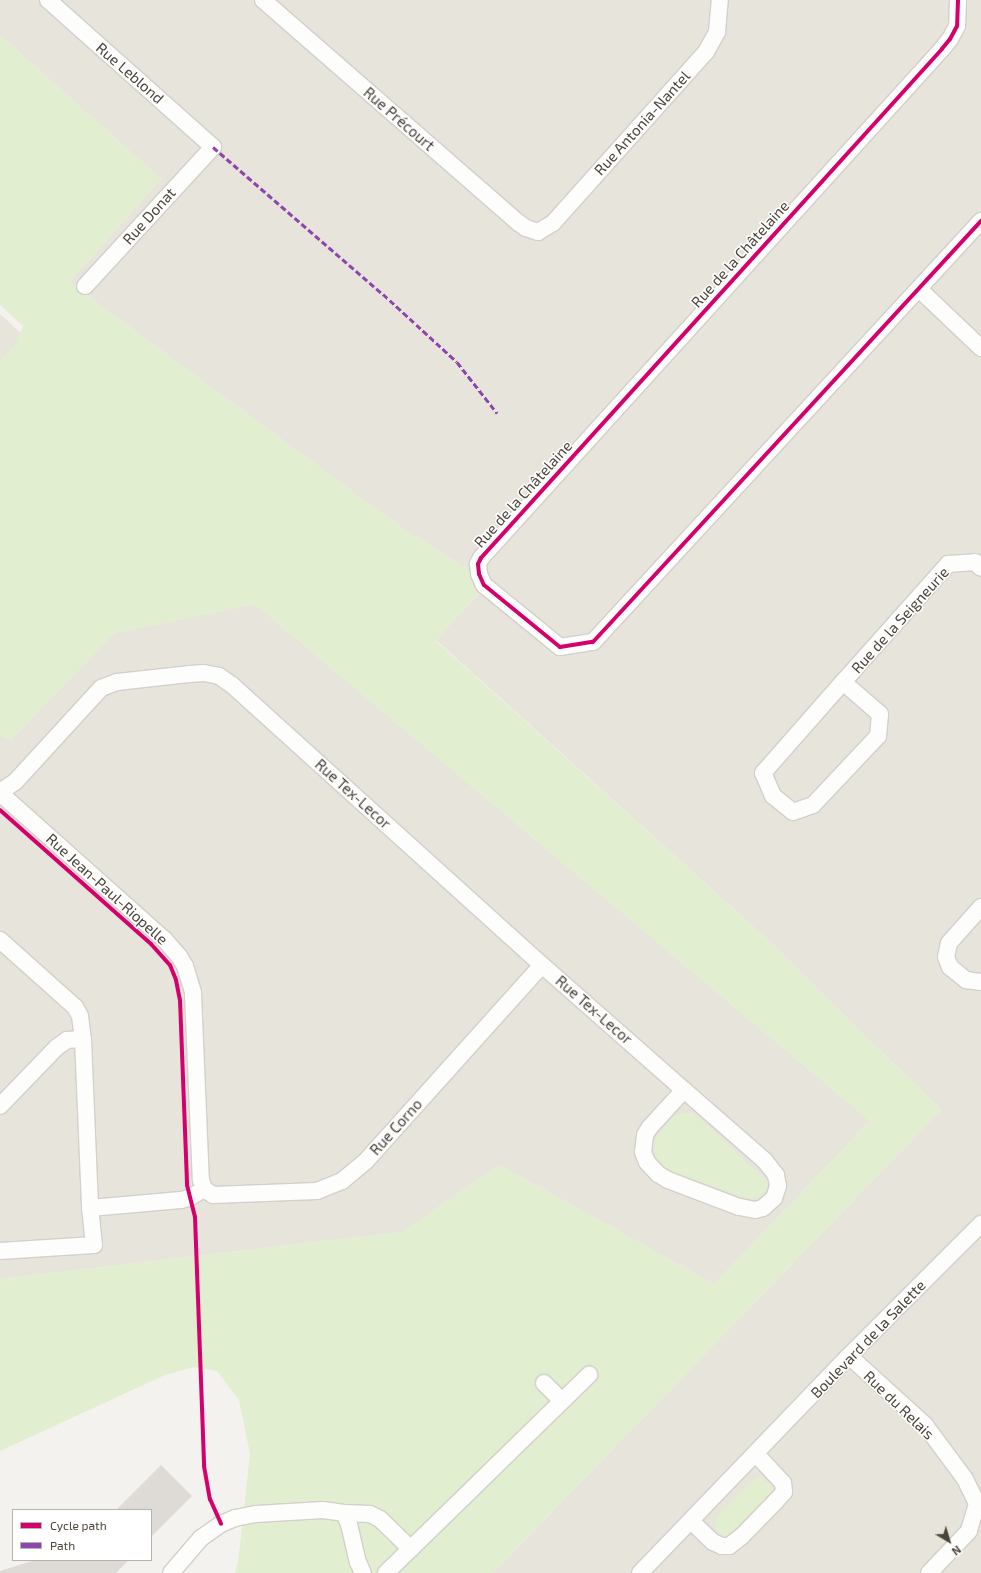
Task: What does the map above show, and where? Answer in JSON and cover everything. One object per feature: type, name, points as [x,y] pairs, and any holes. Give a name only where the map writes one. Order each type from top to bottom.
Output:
[{"type":"street","name":"Rue Leblond","points":[[48,0],[213,147]]},
{"type":"street","name":"Rue Précourt","points":[[263,0],[519,224],[538,232]]},
{"type":"street","name":"Rue Antonia-Nantel","points":[[538,232],[544,230],[553,223],[706,52],[714,38],[718,25],[720,0]]},
{"type":"street","name":"Rue de la Châtelaine","points":[[958,0],[957,26],[950,39],[942,49],[481,558],[478,564],[479,574],[484,584],[560,647],[593,642],[981,221]]},
{"type":"street","name":"Rue Donat","points":[[85,286],[213,147]]},
{"type":"street","points":[[918,289],[981,348]]},
{"type":"street","name":"Rue de la Seigneurie","points":[[843,682],[880,714],[878,736],[813,805],[793,812],[773,796],[763,773],[843,682],[948,564],[975,562],[981,568]]},
{"type":"street","name":"Rue Tex-Lecor","points":[[0,792],[15,782],[101,688],[117,682],[212,673],[226,680],[238,690],[542,964],[684,1090],[773,1170],[778,1181],[777,1192],[771,1202],[763,1208],[755,1210],[739,1207],[668,1180],[658,1174],[647,1162],[643,1152],[645,1135],[650,1127],[684,1090]]},
{"type":"street","name":"Rue Jean-Paul-Riopelle","points":[[0,792],[164,939],[179,956],[185,966],[193,993],[201,1180],[204,1189]]},
{"type":"street","points":[[981,907],[949,943],[946,956],[950,967],[966,980],[981,982]]},
{"type":"street","points":[[0,940],[75,1007],[82,1022],[90,1208],[94,1245],[0,1251]]},
{"type":"street","name":"Rue Corno","points":[[204,1189],[209,1194],[217,1196],[318,1191],[342,1181],[366,1161],[542,964]]},
{"type":"street","points":[[0,1106],[57,1047],[67,1040],[83,1039]]},
{"type":"street","points":[[90,1208],[181,1200],[189,1198],[204,1189]]},
{"type":"street","name":"Boulevard de la Salette","points":[[640,1573],[849,1356],[981,1224]]},
{"type":"street","name":"Rue du Relais","points":[[849,1356],[925,1425],[965,1479],[977,1504],[969,1531],[929,1573]]},
{"type":"street","points":[[386,1573],[589,1375]]},
{"type":"street","points":[[544,1383],[562,1401]]},
{"type":"street","points":[[691,1521],[713,1542],[722,1546],[729,1546],[741,1537],[776,1501],[784,1492],[783,1483],[756,1454]]},
{"type":"street","points":[[171,1573],[201,1538],[221,1524],[235,1518],[256,1514],[324,1510],[344,1513],[370,1514],[380,1519],[411,1549]]},
{"type":"street","points":[[344,1513],[349,1524],[358,1562],[363,1573]]},
{"type":"shaded area","points":[[0,0],[981,0],[981,1573],[493,1573],[941,1110],[767,939],[436,640],[482,590],[475,573],[402,528],[69,282],[161,179],[0,35]]},
{"type":"shaded area","points":[[0,314],[35,346],[0,383]]},
{"type":"shaded area","points":[[255,604],[870,1121],[714,1284],[500,1165],[402,1232],[0,1279],[0,735],[11,740],[114,633]]},
{"type":"green space","points":[[0,35],[161,179],[69,282],[402,528],[475,573],[482,589],[436,641],[767,939],[941,1110],[493,1573],[235,1573],[238,1563],[250,1454],[239,1400],[217,1371],[194,1367],[165,1375],[0,1451],[0,1279],[402,1232],[500,1165],[714,1284],[870,1121],[255,604],[114,633],[11,740],[0,735],[0,361],[16,344],[23,326],[0,305]]},
{"type":"green space","points":[[679,1113],[691,1113],[697,1116],[762,1176],[768,1183],[766,1192],[758,1198],[750,1199],[677,1174],[661,1165],[655,1156],[655,1142],[658,1135],[667,1123]]},
{"type":"green space","points":[[759,1477],[771,1484],[774,1491],[731,1535],[726,1537],[718,1533],[715,1523],[718,1515],[753,1480]]},
{"type":"building","points":[[161,1465],[192,1496],[152,1536],[152,1509],[117,1509]]},
{"type":"building","points":[[32,1561],[128,1561],[116,1573],[0,1573],[0,1571]]},
{"type":"marked path","points":[[213,147],[383,294],[457,362],[497,413]]},
{"type":"cycle path","points":[[958,0],[957,26],[950,39],[942,49],[481,558],[478,564],[479,574],[484,585],[560,647],[593,642],[981,221]]},
{"type":"cycle path","points":[[0,810],[151,944],[170,965],[176,980],[180,1000],[187,1185],[195,1217],[204,1466],[210,1499],[221,1524]]}]
